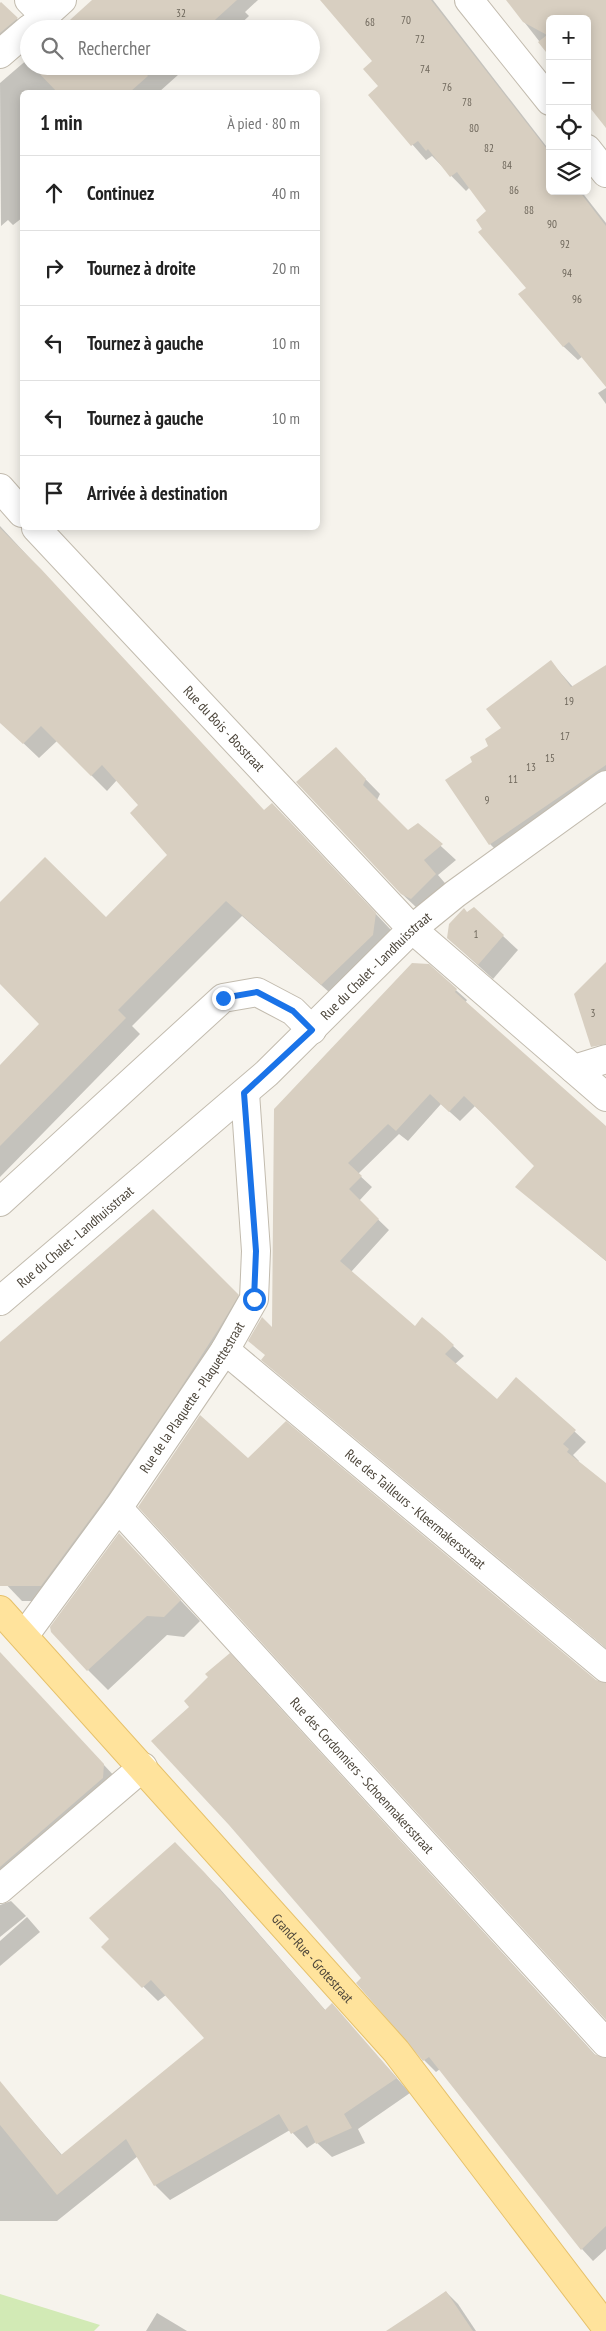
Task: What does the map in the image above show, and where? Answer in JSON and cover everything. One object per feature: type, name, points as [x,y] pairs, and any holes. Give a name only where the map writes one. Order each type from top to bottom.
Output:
[{"type":"main road","name":"Grand-Rue - Grotestraat","points":[[0,1610],[402,2059],[605,2325]]},
{"type":"street","points":[[469,0],[546,97]]},
{"type":"street","points":[[0,54],[20,34]]},
{"type":"street","points":[[589,150],[606,172]]},
{"type":"street","points":[[0,488],[20,510]]},
{"type":"street","name":"Rue du Bois - Bosstraat","points":[[38,530],[412,929],[606,1097]]},
{"type":"street","name":"Rue du Chalet - Landhuisstraat","points":[[0,1302],[244,1093],[312,1030],[412,929],[455,894],[606,786]]},
{"type":"street","points":[[0,1202],[223,998],[257,992],[293,1011],[312,1030]]},
{"type":"street","points":[[574,1069],[606,1059]]},
{"type":"street","name":"Rue de la Plaquette - Plaquettestraat","points":[[24,1636],[118,1508],[225,1350],[254,1299],[256,1251],[244,1093]]},
{"type":"street","name":"Rue des Tailleurs - Kleermakersstraat","points":[[225,1350],[606,1668]]},
{"type":"street","name":"Rue des Cordonniers - Schoenmakersstraat","points":[[118,1508],[606,2043]]},
{"type":"street","points":[[0,1889],[143,1768]]},
{"type":"green space","points":[[0,2294],[100,2325],[94,2331],[0,2331]]},
{"type":"building","points":[[92,0],[237,0],[215,20],[70,20]]},
{"type":"building","points":[[320,0],[431,0],[546,148],[546,195],[582,195],[606,226],[606,387],[569,342],[563,347],[518,294],[526,288],[478,232],[482,229],[476,220],[486,211],[457,172],[450,177],[428,149],[426,151],[418,141],[411,146],[368,95],[378,86],[363,69],[372,61]]},
{"type":"building","points":[[506,0],[606,0],[606,128],[591,109],[591,15],[546,15],[546,34],[523,22]]},
{"type":"building","points":[[0,3],[18,18],[0,33]]},
{"type":"building","points":[[546,36],[546,52],[538,42]]},
{"type":"building","points":[[41,75],[148,76],[132,90],[55,90]]},
{"type":"building","points":[[0,528],[41,569],[264,810],[272,803],[376,913],[373,935],[321,985],[226,901],[118,1010],[126,1018],[0,1146],[0,1065],[39,1024],[0,984],[0,902],[45,857],[106,917],[167,855],[130,813],[138,805],[102,765],[91,776],[41,726],[23,744],[0,723]]},
{"type":"building","points":[[551,660],[571,687],[606,665],[606,765],[489,845],[445,780],[472,762],[470,757],[488,746],[485,739],[501,728],[486,709]]},
{"type":"building","points":[[336,747],[366,779],[363,785],[408,830],[418,823],[443,844],[424,860],[436,874],[411,899],[401,894],[296,782]]},
{"type":"building","points":[[474,907],[504,935],[478,965],[447,938],[449,924],[464,908],[467,912]]},
{"type":"building","points":[[606,962],[606,1044],[591,1047],[574,994]]},
{"type":"building","points":[[412,963],[429,964],[457,989],[455,992],[606,1126],[606,1261],[515,1187],[534,1166],[464,1096],[449,1112],[430,1094],[396,1131],[388,1124],[348,1163],[362,1176],[349,1189],[379,1219],[340,1261],[415,1326],[422,1317],[442,1334],[454,1345],[445,1354],[497,1399],[516,1377],[576,1430],[563,1444],[569,1449],[567,1452],[606,1483],[606,1648],[261,1360],[265,1355],[248,1341],[262,1317],[272,1327],[274,1109]]},
{"type":"building","points":[[153,1209],[239,1295],[176,1395],[105,1499],[41,1586],[0,1586],[0,1342]]},
{"type":"building","points":[[200,1415],[248,1458],[286,1421],[596,1680],[606,1683],[606,2020],[138,1507]]},
{"type":"building","points":[[119,1533],[181,1600],[164,1617],[147,1616],[87,1671],[51,1632],[50,1627]]},
{"type":"building","points":[[0,1652],[104,1764],[103,1778],[0,1867]]},
{"type":"building","points":[[230,1653],[594,2054],[606,2058],[606,2226],[581,2250],[429,2057],[423,2061],[356,1983],[361,1978],[229,1825],[151,1741],[189,1707],[184,1701],[208,1677],[205,1674]]},
{"type":"building","points":[[175,1842],[205,1873],[325,2010],[332,2003],[397,2078],[344,2114],[352,2128],[316,2144],[307,2125],[291,2134],[279,2114],[154,2186],[126,2139],[57,2195],[0,2125],[0,2081],[61,2155],[204,2038],[151,1980],[142,1988],[101,1947],[109,1939],[89,1918]]},
{"type":"building","points":[[446,2291],[473,2331],[386,2331],[427,2304]]},
{"type":"route","points":[[223,998],[257,992],[293,1011],[312,1030],[244,1093],[256,1251],[254,1299]]}]
